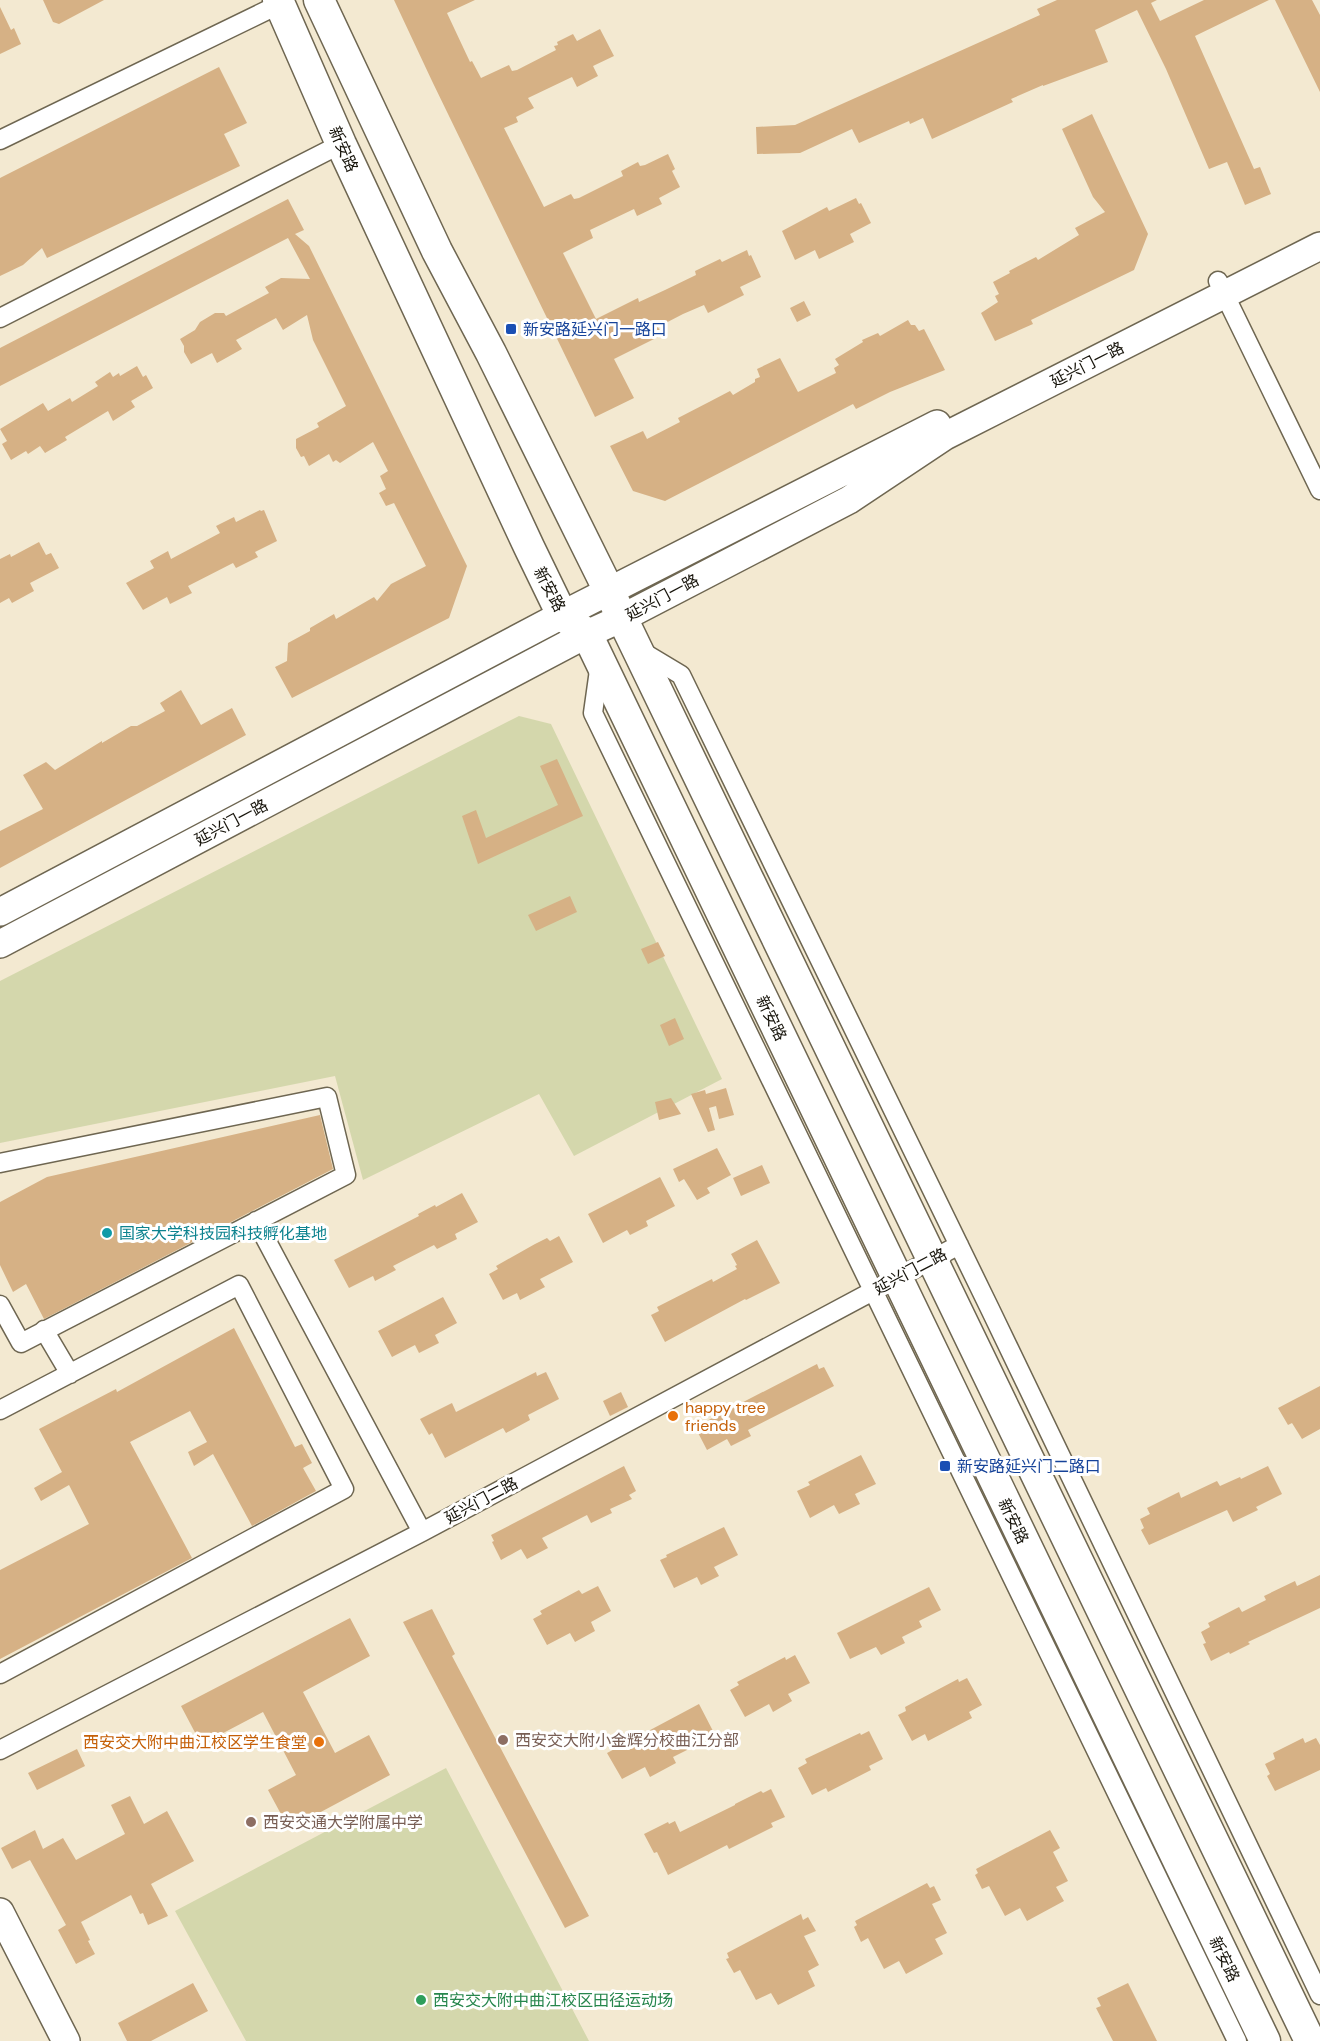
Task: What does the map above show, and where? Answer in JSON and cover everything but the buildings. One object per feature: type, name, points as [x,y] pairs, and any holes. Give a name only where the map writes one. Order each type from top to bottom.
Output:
[{"type":"main road","points":[[319,0],[437,251],[491,353],[609,591],[1310,2041]]},
{"type":"main road","name":"新安路","points":[[279,2],[341,144],[562,615],[587,634],[885,1284],[1265,2041]]},
{"type":"street","points":[[0,140],[279,2]]},
{"type":"street","points":[[0,318],[341,144]]},
{"type":"street","name":"延兴门一路","points":[[0,944],[587,634],[849,500],[945,436],[1221,288],[1320,228]]},
{"type":"street","name":"延兴门一路","points":[[0,912],[609,591],[1221,288],[1320,246]]},
{"type":"street","points":[[1221,288],[1320,490]]},
{"type":"street","points":[[637,649],[681,675],[959,1245],[1320,1995]]},
{"type":"street","points":[[0,1163],[327,1097],[346,1175],[21,1343],[0,1305]]},
{"type":"street","points":[[256,1221],[422,1532]]},
{"type":"street","name":"延兴门二路","points":[[0,1750],[422,1532],[959,1245]]},
{"type":"street","points":[[885,1284],[1237,2041]]},
{"type":"street","points":[[0,1410],[239,1285],[344,1489],[0,1674]]},
{"type":"street","points":[[44,1330],[70,1374]]},
{"type":"street","points":[[0,1912],[66,2041]]},
{"type":"street","points":[[0,1951],[48,2041]]},
{"type":"green space","points":[[519,716],[551,724],[722,1079],[574,1156],[539,1094],[363,1180],[335,1076],[0,1143],[0,981]]},
{"type":"green space","points":[[446,1768],[589,2041],[246,2041],[175,1911]]},
{"type":"place","name":"新安路延兴门一路口","points":[[511,329]]},
{"type":"place","name":"国家大学科技园科技孵化基地","points":[[107,1233]]},
{"type":"place","name":"happy tree friends","points":[[673,1416]]},
{"type":"place","name":"新安路延兴门二路口","points":[[945,1466]]},
{"type":"place","name":"西安交大附小金辉分校曲江分部","points":[[503,1740]]},
{"type":"place","name":"西安交大附中曲江校区学生食堂","points":[[319,1742]]},
{"type":"place","name":"西安交通大学附属中学","points":[[251,1822]]},
{"type":"place","name":"西安交大附中曲江校区田径运动场","points":[[421,2000]]}]
